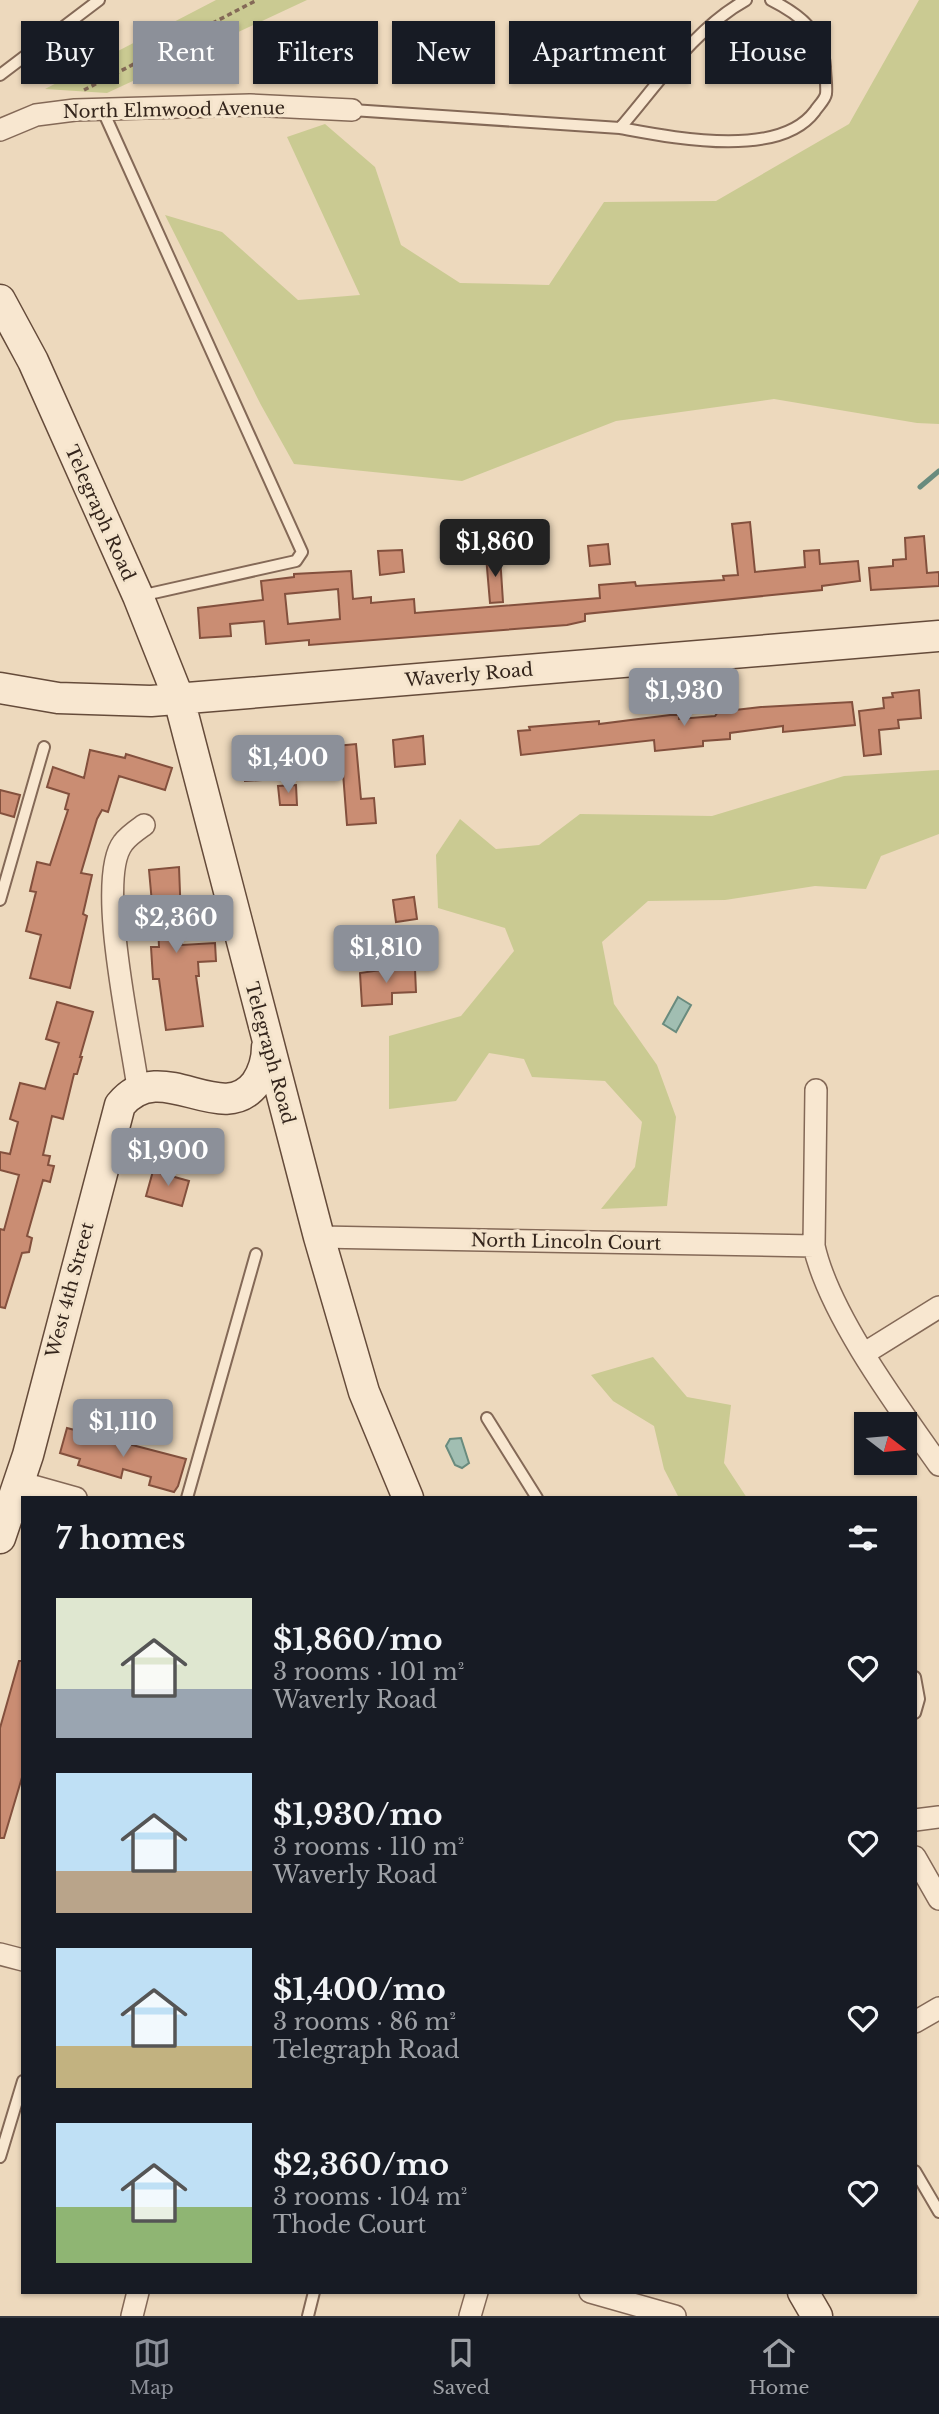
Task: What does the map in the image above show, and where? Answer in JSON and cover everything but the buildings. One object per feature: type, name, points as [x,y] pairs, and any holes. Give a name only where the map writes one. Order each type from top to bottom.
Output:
[{"type":"street","name":"North Elmwood Avenue","points":[[0,130],[36,115],[103,111],[250,105],[352,110]]},
{"type":"street","name":"Telegraph Road","points":[[0,300],[33,361],[138,596],[179,699],[267,1043],[363,1392],[407,1496]]},
{"type":"street","points":[[0,356],[12,354],[33,361]]},
{"type":"street","name":"Waverly Road","points":[[0,688],[58,698],[108,702],[179,699],[939,636]]},
{"type":"street","points":[[144,825],[122,844],[115,869],[114,906],[117,956],[138,1088],[173,1087],[211,1098],[238,1098],[277,1114],[289,1125]]},
{"type":"street","points":[[238,1098],[254,1086],[262,1073],[267,1043]]},
{"type":"street","name":"West 4th Street","points":[[0,1538],[10,1479],[121,1105],[138,1088]]},
{"type":"street","points":[[816,1090],[814,1246],[819,1271],[865,1353],[939,1465]]},
{"type":"street","name":"North Lincoln Court","points":[[319,1237],[814,1246]]},
{"type":"street","points":[[865,1353],[939,1307]]},
{"type":"street","points":[[10,1479],[69,1496]]},
{"type":"street","points":[[917,1820],[939,1817]]},
{"type":"street","points":[[917,1860],[939,1899]]},
{"type":"street","points":[[0,1954],[21,1959]]},
{"type":"street","points":[[917,2021],[939,2008]]},
{"type":"street","points":[[132,2316],[138,2294]]},
{"type":"street","points":[[470,2316],[476,2294]]},
{"type":"street","points":[[597,2294],[675,2316]]},
{"type":"street","points":[[804,2294],[817,2316]]},
{"type":"lane","points":[[0,75],[99,0]]},
{"type":"lane","points":[[620,128],[706,29],[725,12],[746,0]]},
{"type":"lane","points":[[352,110],[620,128],[732,143],[782,134],[808,120],[826,96],[824,57],[811,27],[797,13],[771,0]]},
{"type":"lane","points":[[103,111],[302,552],[296,561],[138,596]]},
{"type":"lane","points":[[0,900],[44,747]]},
{"type":"lane","points":[[188,1496],[256,1254]]},
{"type":"lane","points":[[487,1418],[536,1496]]},
{"type":"lane","points":[[917,1688],[917,1706]]},
{"type":"lane","points":[[0,2157],[21,2088]]},
{"type":"lane","points":[[917,2174],[939,2212]]},
{"type":"lane","points":[[308,2316],[314,2294]]},
{"type":"path","points":[[73,96],[257,0]]},
{"type":"green space","points":[[216,0],[307,0],[262,21],[253,21],[253,25],[239,32],[239,21],[176,21]]},
{"type":"green space","points":[[919,0],[939,0],[939,424],[917,423],[774,399],[616,421],[462,481],[294,464],[261,405],[165,215],[222,232],[298,300],[360,295],[287,137],[325,124],[375,167],[401,245],[460,283],[549,285],[604,202],[716,201],[849,124]]},
{"type":"green space","points":[[133,43],[133,81],[107,93],[45,89],[55,84],[119,84],[119,50]]},
{"type":"green space","points":[[939,770],[939,834],[881,856],[866,889],[815,886],[725,900],[648,901],[602,942],[614,1004],[657,1065],[676,1117],[667,1206],[601,1209],[635,1167],[642,1122],[605,1081],[532,1077],[524,1059],[489,1053],[456,1101],[389,1109],[389,1036],[461,1016],[514,951],[505,928],[438,908],[436,855],[460,819],[496,849],[539,845],[580,814],[712,816],[844,776]]},
{"type":"green space","points":[[653,1357],[687,1397],[731,1405],[724,1463],[746,1496],[678,1496],[664,1469],[654,1426],[613,1401],[591,1375]]},
{"type":"shaded area","points":[[678,997],[691,1005],[676,1032],[663,1024]]},
{"type":"shaded area","points":[[461,1438],[469,1463],[462,1468],[455,1465],[446,1446],[450,1439]]},
{"type":"waterway","points":[[920,487],[939,471]]}]
